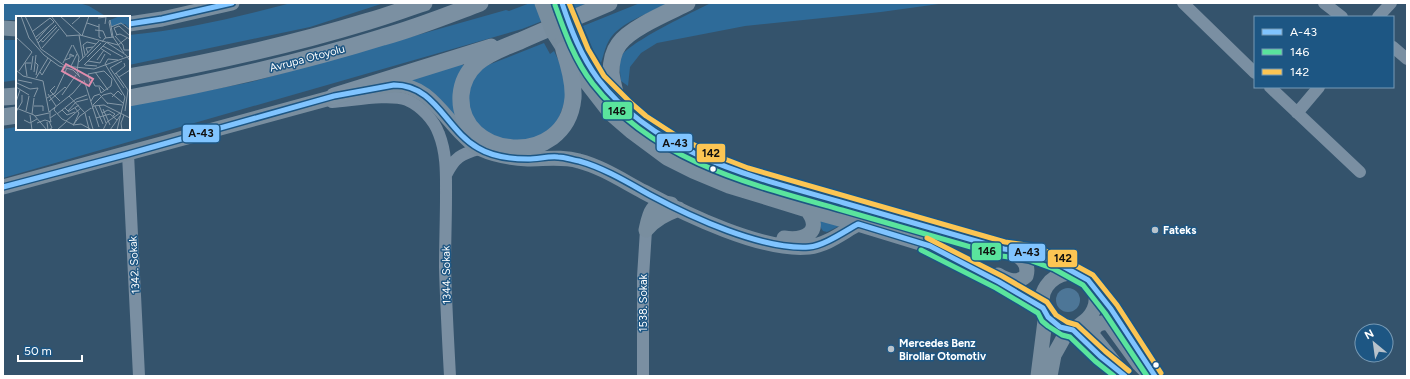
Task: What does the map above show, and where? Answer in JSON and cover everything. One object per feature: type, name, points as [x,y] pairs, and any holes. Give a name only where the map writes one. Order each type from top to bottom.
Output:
[{"type":"highway","name":"Avrupa Otoyolu","points":[[130,77],[229,58],[276,47],[370,21],[424,3]]},
{"type":"highway","name":"Avrupa Otoyolu","points":[[130,98],[222,79],[330,53],[385,37],[480,3]]},
{"type":"highway","points":[[564,50],[572,77],[573,98],[568,116],[557,134],[538,145],[524,148],[501,147],[482,137],[467,121],[462,111],[462,89],[465,79],[477,63],[486,56],[545,33],[609,3]]},
{"type":"highway","points":[[617,101],[611,74],[612,63],[618,44],[638,28],[687,3]]},
{"type":"highway","points":[[334,96],[545,33]]},
{"type":"highway","points":[[3,98],[16,96]]},
{"type":"highway","points":[[3,117],[16,115]]},
{"type":"main road","points":[[130,24],[162,19],[232,3]]},
{"type":"main road","points":[[542,3],[545,33],[564,50],[586,83],[610,113],[632,132],[667,158],[729,186],[811,217],[858,224],[952,252],[1010,281],[1022,280],[1027,273],[1025,262],[1004,249]]},
{"type":"main road","points":[[562,3],[570,28],[590,68],[598,80],[617,101],[667,138],[702,158],[769,182],[1004,249],[1031,253],[1057,263],[1088,280],[1111,309],[1155,376]]},
{"type":"main road","points":[[3,28],[16,29]]},
{"type":"main road","points":[[3,187],[128,154],[334,96],[394,84],[413,88],[422,93],[432,101],[470,143],[480,149],[502,157],[528,159],[558,157],[578,160],[598,167],[664,203],[697,218],[739,234],[776,245],[810,247],[827,241],[858,224]]},
{"type":"main road","points":[[646,230],[650,211],[664,203],[683,206],[758,233],[791,239],[809,234],[812,230],[811,217]]},
{"type":"main road","points":[[646,230],[658,219],[679,209]]},
{"type":"main road","points":[[811,217],[821,236],[827,241]]},
{"type":"main road","points":[[930,246],[999,282],[1044,311],[1052,321],[1065,329],[1071,330],[1100,356],[1124,374]]},
{"type":"main road","points":[[1038,376],[1044,311],[1043,295],[1049,282],[1057,276],[1073,273],[1079,275]]},
{"type":"main road","points":[[1050,376],[1054,355],[1071,330],[1089,318],[1095,309],[1096,294],[1092,285]]},
{"type":"main road","points":[[1124,374],[1093,336],[1092,332],[1094,328],[1101,322],[1110,324],[1139,364],[1151,376]]},
{"type":"street","points":[[1183,3],[1254,72]]},
{"type":"street","points":[[1324,3],[1341,16]]},
{"type":"street","points":[[1379,16],[1391,3]]},
{"type":"street","points":[[1394,48],[1407,59]]},
{"type":"street","points":[[1271,88],[1360,172]]},
{"type":"street","points":[[1297,113],[1318,88]]},
{"type":"street","name":"1344. Sokak","points":[[308,104],[388,97],[406,100],[417,106],[434,123],[444,152],[446,175],[445,268],[450,376]]},
{"type":"street","points":[[446,175],[452,163],[458,157],[466,152],[480,149]]},
{"type":"street","name":"1342. Sokak","points":[[128,154],[139,376]]},
{"type":"street","name":"1538. Sokak","points":[[643,376],[643,277],[646,230]]},
{"type":"shaded area","points":[[3,3],[79,3],[89,6],[105,16],[16,16],[16,20],[3,20]]},
{"type":"shaded area","points":[[291,3],[384,3],[310,27],[130,65],[130,35],[170,30]]},
{"type":"shaded area","points":[[530,3],[588,3],[522,29],[3,178],[3,129],[16,127],[16,130],[130,130],[130,106],[251,82],[506,10],[509,11]]},
{"type":"shaded area","points":[[640,3],[670,3],[631,21],[617,31],[608,42],[601,63],[594,52],[583,26]]},
{"type":"shaded area","points":[[711,3],[946,3],[881,12],[745,26],[657,43],[641,53],[630,67],[628,86],[621,81],[620,60],[626,51],[662,28]]},
{"type":"shaded area","points":[[3,40],[16,40],[16,80],[3,82]]},
{"type":"shaded area","points":[[544,43],[550,54],[554,51],[564,72],[567,96],[556,125],[529,142],[491,137],[471,119],[467,95],[475,75],[483,67]]},
{"type":"shaded area","points":[[462,64],[466,68],[463,125],[411,80]]},
{"type":"shaded area","points":[[816,220],[841,225],[827,232],[823,231]]},
{"type":"shaded area","points":[[1068,288],[1076,292],[1080,300],[1076,308],[1068,312],[1060,308],[1056,300],[1060,292]]},
{"type":"transit line","name":"A-43","points":[[130,24],[162,19],[232,3]]},
{"type":"transit line","name":"A-43","points":[[562,3],[577,42],[586,61],[598,79],[622,105],[649,127],[679,145],[710,160],[743,173],[1004,249],[1031,253],[1057,263],[1088,280],[1111,309],[1155,376]]},
{"type":"transit line","name":"142","points":[[569,3],[588,49],[604,76],[646,116],[680,138],[717,156],[748,168],[1005,242],[1034,246],[1060,257],[1093,275],[1117,305],[1161,373]]},
{"type":"transit line","name":"146","points":[[555,5],[571,46],[581,66],[593,84],[618,111],[645,133],[675,152],[707,167],[774,191],[1002,256],[1029,260],[1054,269],[1083,285],[1105,313],[1147,376]]},
{"type":"transit line","name":"A-43","points":[[3,187],[128,154],[334,96],[394,85],[408,87],[420,92],[431,100],[457,131],[467,140],[484,151],[509,158],[528,159],[561,157],[579,161],[597,167],[686,213],[749,238],[790,247],[809,247],[828,241],[858,224],[930,246],[999,282],[1043,308],[1048,317],[1060,327],[1073,330],[1100,356],[1125,376]]},
{"type":"transit line","name":"142","points":[[927,238],[1002,276],[1047,302],[1056,315],[1067,322],[1077,325],[1129,371]]},
{"type":"transit line","name":"146","points":[[921,250],[996,288],[1038,313],[1042,321],[1048,326],[1062,335],[1070,337],[1095,361],[1114,376]]},
{"type":"place","name":"Fateks","points":[[1155,230]]},
{"type":"place","name":"Mercedes Benz Birollar Otomotiv","points":[[891,349]]}]
